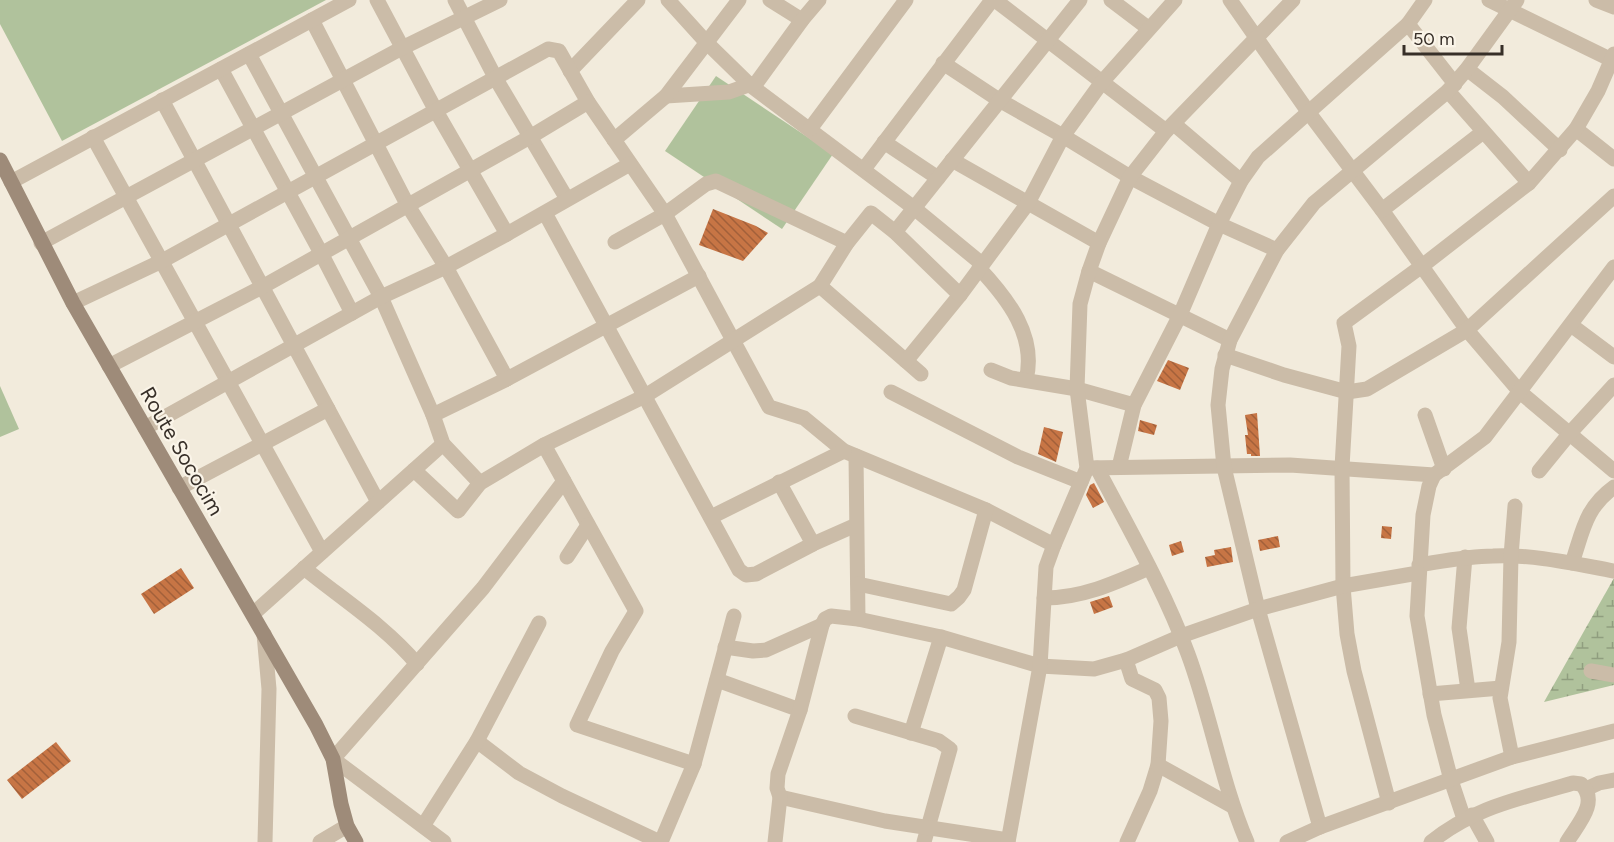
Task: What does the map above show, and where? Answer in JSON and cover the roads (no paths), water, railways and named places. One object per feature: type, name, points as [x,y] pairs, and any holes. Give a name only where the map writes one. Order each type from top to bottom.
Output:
[{"type":"street","points":[[11,182],[349,0]]},
{"type":"street","points":[[376,0],[436,111],[507,234]]},
{"type":"street","points":[[455,0],[496,79],[567,199]]},
{"type":"street","points":[[42,243],[402,48],[500,0]]},
{"type":"street","points":[[570,71],[638,0]]},
{"type":"street","points":[[668,0],[750,85],[914,208],[980,266],[1016,314],[1026,338],[1029,366],[1026,380]]},
{"type":"street","points":[[614,140],[666,96],[739,0]]},
{"type":"street","points":[[770,0],[802,20]]},
{"type":"street","points":[[666,96],[729,92],[757,82],[819,0]]},
{"type":"street","points":[[810,129],[906,0]]},
{"type":"street","points":[[864,169],[993,0],[1102,82],[1170,127],[1241,181]]},
{"type":"street","points":[[895,232],[1080,0]]},
{"type":"street","points":[[1111,0],[1148,28]]},
{"type":"street","points":[[906,361],[960,295],[1028,203],[1063,136],[1102,82],[1174,0]]},
{"type":"street","points":[[1230,0],[1467,330],[1520,392],[1614,471]]},
{"type":"street","points":[[1248,842],[1232,806],[1181,636],[1149,568],[1088,473],[1077,389],[1080,304],[1099,243],[1130,177],[1170,127],[1293,0]]},
{"type":"street","points":[[1119,467],[1134,405],[1180,315],[1219,224],[1241,181],[1258,157],[1408,24],[1425,0]]},
{"type":"street","points":[[1389,803],[1354,672],[1347,634],[1343,586],[1342,467],[1349,346],[1344,323],[1529,183],[1576,129],[1598,91],[1613,58],[1513,6],[1489,0]]},
{"type":"street","points":[[1596,0],[1614,7]]},
{"type":"street","points":[[1320,826],[1258,609],[1224,467],[1218,405],[1225,355],[1230,340],[1277,250],[1314,203],[1451,88],[1513,6]]},
{"type":"street","points":[[312,20],[407,204],[446,267],[507,379]]},
{"type":"street","points":[[1408,24],[1483,132],[1529,183]]},
{"type":"street","points":[[73,303],[162,261],[548,49],[559,51],[588,102],[664,214],[769,408],[804,418],[850,453],[986,510],[1054,545]]},
{"type":"street","points":[[249,54],[381,297],[433,415],[443,444],[480,483]]},
{"type":"street","points":[[943,63],[999,100],[1130,177],[1219,224],[1277,250]]},
{"type":"street","points":[[221,69],[352,313]]},
{"type":"street","points":[[1467,69],[1503,97],[1560,150]]},
{"type":"street","points":[[162,100],[378,502]]},
{"type":"street","points":[[109,366],[262,287],[469,169],[530,137],[588,102]]},
{"type":"street","points":[[1576,129],[1614,159]]},
{"type":"street","points":[[1382,210],[1483,132]]},
{"type":"street","points":[[93,137],[322,552]]},
{"type":"street","points":[[884,142],[938,178]]},
{"type":"street","name":"Route Sococim","points":[[0,160],[73,303],[316,725],[333,759],[347,826],[356,842]]},
{"type":"street","points":[[952,160],[1099,243]]},
{"type":"street","points":[[144,428],[381,297],[446,267],[507,234],[630,164]]},
{"type":"street","points":[[615,242],[664,214],[706,184],[716,181],[847,243]]},
{"type":"street","points":[[1225,355],[1284,375],[1347,392],[1357,392],[1367,388],[1467,330],[1614,196]]},
{"type":"street","points":[[544,213],[739,570],[746,575],[756,574],[813,544],[856,525]]},
{"type":"street","points":[[414,470],[458,511],[480,483],[544,445],[645,396],[820,286],[847,243],[871,213],[895,232],[960,295]]},
{"type":"street","points":[[1487,842],[1468,817],[1451,780],[1430,694],[1417,616],[1423,515],[1429,486],[1439,472],[1485,437],[1614,267]]},
{"type":"street","points":[[1089,271],[1230,340]]},
{"type":"street","points":[[433,415],[507,379],[699,276]]},
{"type":"street","points":[[820,286],[921,374]]},
{"type":"street","points":[[1571,325],[1614,357]]},
{"type":"street","points":[[991,370],[1011,378],[1077,389],[1134,405]]},
{"type":"street","points":[[1539,471],[1614,385]]},
{"type":"street","points":[[891,392],[1018,457],[1088,473],[1119,467],[1290,465],[1439,472]]},
{"type":"street","points":[[179,488],[328,409]]},
{"type":"street","points":[[1425,415],[1439,472]]},
{"type":"street","points":[[253,614],[443,444]]},
{"type":"street","points":[[544,445],[636,611],[612,651],[577,725],[694,764]]},
{"type":"street","points":[[711,517],[779,482],[850,453]]},
{"type":"street","points":[[850,453],[856,525],[858,619]]},
{"type":"street","points":[[780,796],[885,821],[926,835],[1008,841],[1040,666],[1046,567],[1088,473]]},
{"type":"street","points":[[442,841],[333,759],[483,588],[564,481]]},
{"type":"street","points":[[779,482],[813,544]]},
{"type":"street","points":[[1572,563],[1593,506],[1601,496],[1614,487]]},
{"type":"street","points":[[1512,757],[1501,688],[1509,642],[1515,506]]},
{"type":"street","points":[[858,585],[951,604],[960,597],[964,590],[986,510]]},
{"type":"street","points":[[567,557],[588,525]]},
{"type":"street","points":[[775,842],[780,796],[777,788],[778,774],[800,710],[822,625],[825,619],[831,616],[858,619],[941,637],[1040,666],[1094,669],[1126,660],[1181,636],[1258,609],[1465,557],[1511,556],[1572,563],[1614,571]]},
{"type":"street","points":[[1465,557],[1459,628],[1468,690]]},
{"type":"street","points":[[304,568],[382,628],[417,664]]},
{"type":"street","points":[[1044,598],[1066,598],[1092,592],[1149,568]]},
{"type":"street","points":[[477,741],[519,773],[660,842],[694,764],[734,616]]},
{"type":"street","points":[[423,826],[477,741],[539,623]]},
{"type":"street","points":[[725,647],[753,651],[766,650],[822,625]]},
{"type":"street","points":[[264,634],[269,689],[265,842]]},
{"type":"street","points":[[911,733],[941,637]]},
{"type":"street","points":[[1126,660],[1132,679],[1155,690],[1159,698],[1161,721],[1158,765],[1150,792],[1127,842]]},
{"type":"street","points":[[1591,671],[1614,675]]},
{"type":"street","points":[[717,680],[800,710]]},
{"type":"street","points":[[1430,694],[1501,688]]},
{"type":"street","points":[[855,716],[939,741],[950,749],[926,835]]},
{"type":"street","points":[[1287,842],[1320,826],[1512,757],[1614,731]]},
{"type":"street","points":[[1158,765],[1232,806]]},
{"type":"street","points":[[1586,789],[1614,780]]},
{"type":"street","points":[[1431,842],[1468,817],[1505,802],[1573,783],[1581,784],[1586,789],[1589,804],[1567,842]]},
{"type":"street","points":[[320,842],[347,826]]}]
